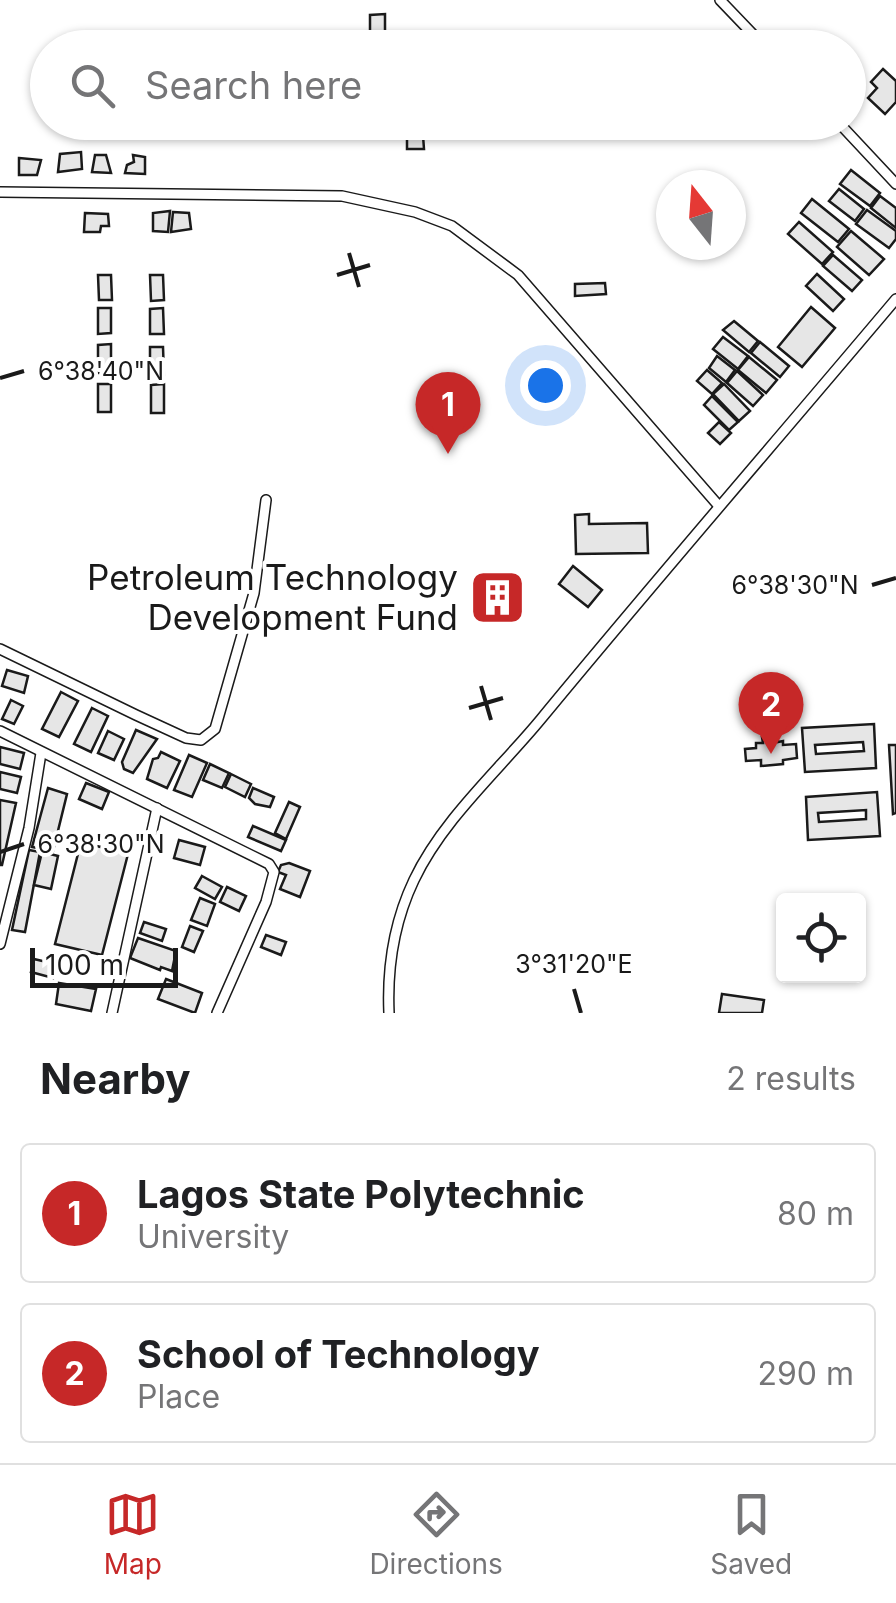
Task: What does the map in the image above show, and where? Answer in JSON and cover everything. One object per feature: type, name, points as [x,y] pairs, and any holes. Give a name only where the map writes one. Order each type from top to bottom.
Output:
[{"type":"street","points":[[720,0],[749,30]]},
{"type":"street","points":[[855,140],[896,184]]},
{"type":"street","points":[[0,192],[342,196],[415,212],[452,226],[518,275],[718,505]]},
{"type":"street","points":[[389,1013],[390,953],[414,879],[445,830],[896,300]]},
{"type":"street","points":[[0,649],[153,723],[200,740],[214,729],[254,592],[266,500]]},
{"type":"street","points":[[0,731],[260,858],[274,872],[266,902],[217,1013]]},
{"type":"street","points":[[0,944],[28,828],[41,753]]},
{"type":"street","points":[[112,1013],[158,808]]},
{"type":"building","points":[[385,14],[385,30],[370,30],[370,15]]},
{"type":"building","points":[[883,69],[896,81],[896,102],[885,114],[868,98],[877,88],[871,82]]},
{"type":"building","points":[[407,140],[423,140],[424,149],[407,149]]},
{"type":"building","points":[[81,152],[82,169],[58,172],[60,154]]},
{"type":"building","points":[[95,155],[106,155],[111,173],[92,172]]},
{"type":"building","points":[[133,155],[145,157],[145,174],[125,173],[127,165],[134,162]]},
{"type":"building","points":[[19,158],[41,160],[37,175],[19,175]]},
{"type":"building","points":[[851,170],[880,193],[870,206],[840,184]]},
{"type":"building","points":[[839,189],[864,209],[855,221],[829,201]]},
{"type":"building","points":[[880,196],[896,208],[896,228],[871,208]]},
{"type":"building","points":[[812,199],[849,229],[838,242],[801,213]]},
{"type":"building","points":[[867,210],[896,231],[896,239],[889,248],[856,224]]},
{"type":"building","points":[[170,211],[168,232],[153,231],[153,213]]},
{"type":"building","points":[[173,212],[189,213],[191,229],[171,232]]},
{"type":"building","points":[[85,213],[108,214],[109,226],[101,226],[100,232],[84,232]]},
{"type":"building","points":[[799,222],[833,252],[822,264],[788,234]]},
{"type":"building","points":[[851,231],[884,259],[869,275],[837,247]]},
{"type":"building","points":[[833,255],[862,280],[852,291],[823,266]]},
{"type":"building","points":[[817,274],[844,299],[833,311],[806,286]]},
{"type":"building","points":[[98,275],[111,275],[112,300],[99,300]]},
{"type":"building","points":[[150,275],[163,275],[164,300],[151,301]]},
{"type":"building","points":[[605,283],[606,294],[575,296],[575,284]]},
{"type":"building","points":[[811,307],[835,328],[802,367],[778,347]]},
{"type":"building","points":[[98,308],[111,308],[111,333],[98,334]]},
{"type":"building","points":[[163,308],[164,334],[150,334],[150,309]]},
{"type":"building","points":[[734,321],[758,341],[749,352],[723,330]]},
{"type":"building","points":[[723,337],[748,356],[738,369],[713,349]]},
{"type":"building","points":[[760,342],[789,366],[780,377],[751,353]]},
{"type":"building","points":[[111,344],[111,373],[98,373],[98,345]]},
{"type":"building","points":[[150,347],[163,347],[164,375],[150,376]]},
{"type":"building","points":[[717,356],[735,370],[726,382],[709,368]]},
{"type":"building","points":[[749,357],[777,380],[766,393],[738,370]]},
{"type":"building","points":[[707,370],[722,383],[712,394],[697,381]]},
{"type":"building","points":[[737,371],[763,395],[753,406],[727,383]]},
{"type":"building","points":[[98,384],[111,384],[111,412],[98,412]]},
{"type":"building","points":[[164,384],[164,413],[151,413],[151,385]]},
{"type":"building","points":[[724,384],[750,411],[739,421],[713,394]]},
{"type":"building","points":[[712,396],[738,422],[729,430],[704,405]]},
{"type":"building","points":[[719,422],[731,433],[720,444],[708,433]]},
{"type":"building","points":[[589,514],[589,524],[647,523],[648,553],[576,554],[575,515]]},
{"type":"building","points":[[573,566],[602,590],[588,607],[559,584]]},
{"type":"building","name":"Petroleum Technology Development Fund","points":[[495,575],[519,593],[499,620],[474,602]]},
{"type":"building","points":[[7,670],[28,676],[24,693],[2,686]]},
{"type":"building","points":[[61,692],[78,701],[59,737],[42,729]]},
{"type":"building","points":[[11,700],[23,706],[14,724],[2,719]]},
{"type":"building","points":[[92,708],[108,716],[91,752],[74,744]]},
{"type":"building","points":[[874,724],[876,768],[805,772],[802,728]],"holes":[[[863,742],[864,751],[816,754],[815,745]]]},
{"type":"building","points":[[136,730],[157,739],[133,773],[124,769],[122,762]]},
{"type":"building","points":[[108,731],[124,739],[114,760],[98,753]]},
{"type":"building","points":[[777,735],[783,745],[796,744],[797,758],[761,766],[761,760],[746,761],[745,749],[756,748],[756,743],[763,743],[762,737]]},
{"type":"building","points":[[889,745],[896,745],[893,814]]},
{"type":"building","points":[[0,747],[24,753],[20,769],[0,764]]},
{"type":"building","points":[[161,752],[180,761],[167,788],[147,779],[153,759]]},
{"type":"building","points":[[189,755],[207,763],[192,797],[174,790]]},
{"type":"building","points":[[210,764],[229,773],[222,788],[203,780]]},
{"type":"building","points":[[0,772],[21,777],[17,793],[0,789]]},
{"type":"building","points":[[231,774],[251,784],[245,797],[225,787]]},
{"type":"building","points":[[86,783],[109,792],[102,809],[79,799]]},
{"type":"building","points":[[48,788],[67,794],[53,851],[32,847]]},
{"type":"building","points":[[253,788],[274,797],[270,807],[255,804],[249,798]]},
{"type":"building","points":[[877,792],[880,836],[808,840],[806,797]],"holes":[[[866,810],[866,819],[819,822],[818,813]]]},
{"type":"building","points":[[0,800],[16,803],[2,865],[0,865]]},
{"type":"building","points":[[289,802],[300,807],[286,839],[275,833]]},
{"type":"building","points":[[253,826],[286,840],[281,851],[248,837]]},
{"type":"building","points":[[179,840],[205,847],[200,865],[174,858]]},
{"type":"building","points":[[81,842],[128,854],[102,955],[55,944]]},
{"type":"building","points":[[29,850],[40,852],[25,932],[12,930]]},
{"type":"building","points":[[42,852],[58,856],[51,889],[34,885]]},
{"type":"building","points":[[289,863],[310,871],[300,897],[280,889],[286,875],[278,872],[281,865]]},
{"type":"building","points":[[202,876],[222,887],[215,899],[195,888]]},
{"type":"building","points":[[227,887],[246,896],[239,911],[220,902]]},
{"type":"building","points":[[200,898],[215,904],[207,926],[191,920]]},
{"type":"building","points":[[144,922],[166,929],[162,941],[140,933]]},
{"type":"building","points":[[190,926],[203,931],[194,952],[182,947]]},
{"type":"building","points":[[266,935],[286,942],[281,955],[261,947]]},
{"type":"building","points":[[138,938],[176,951],[172,971],[130,958]]},
{"type":"building","points":[[34,959],[55,964],[53,978],[31,972]]},
{"type":"building","points":[[166,979],[202,993],[195,1013],[158,999]]},
{"type":"building","points":[[59,983],[96,989],[91,1011],[56,1004]]},
{"type":"building","points":[[722,994],[764,1000],[762,1013],[719,1013]]},
{"type":"place","name":"Lagos State Polytechnic","points":[[448,454]]},
{"type":"place","name":"Petroleum Technology Development Fund","points":[[497,598]]},
{"type":"place","name":"School of Technology","points":[[771,754]]}]
